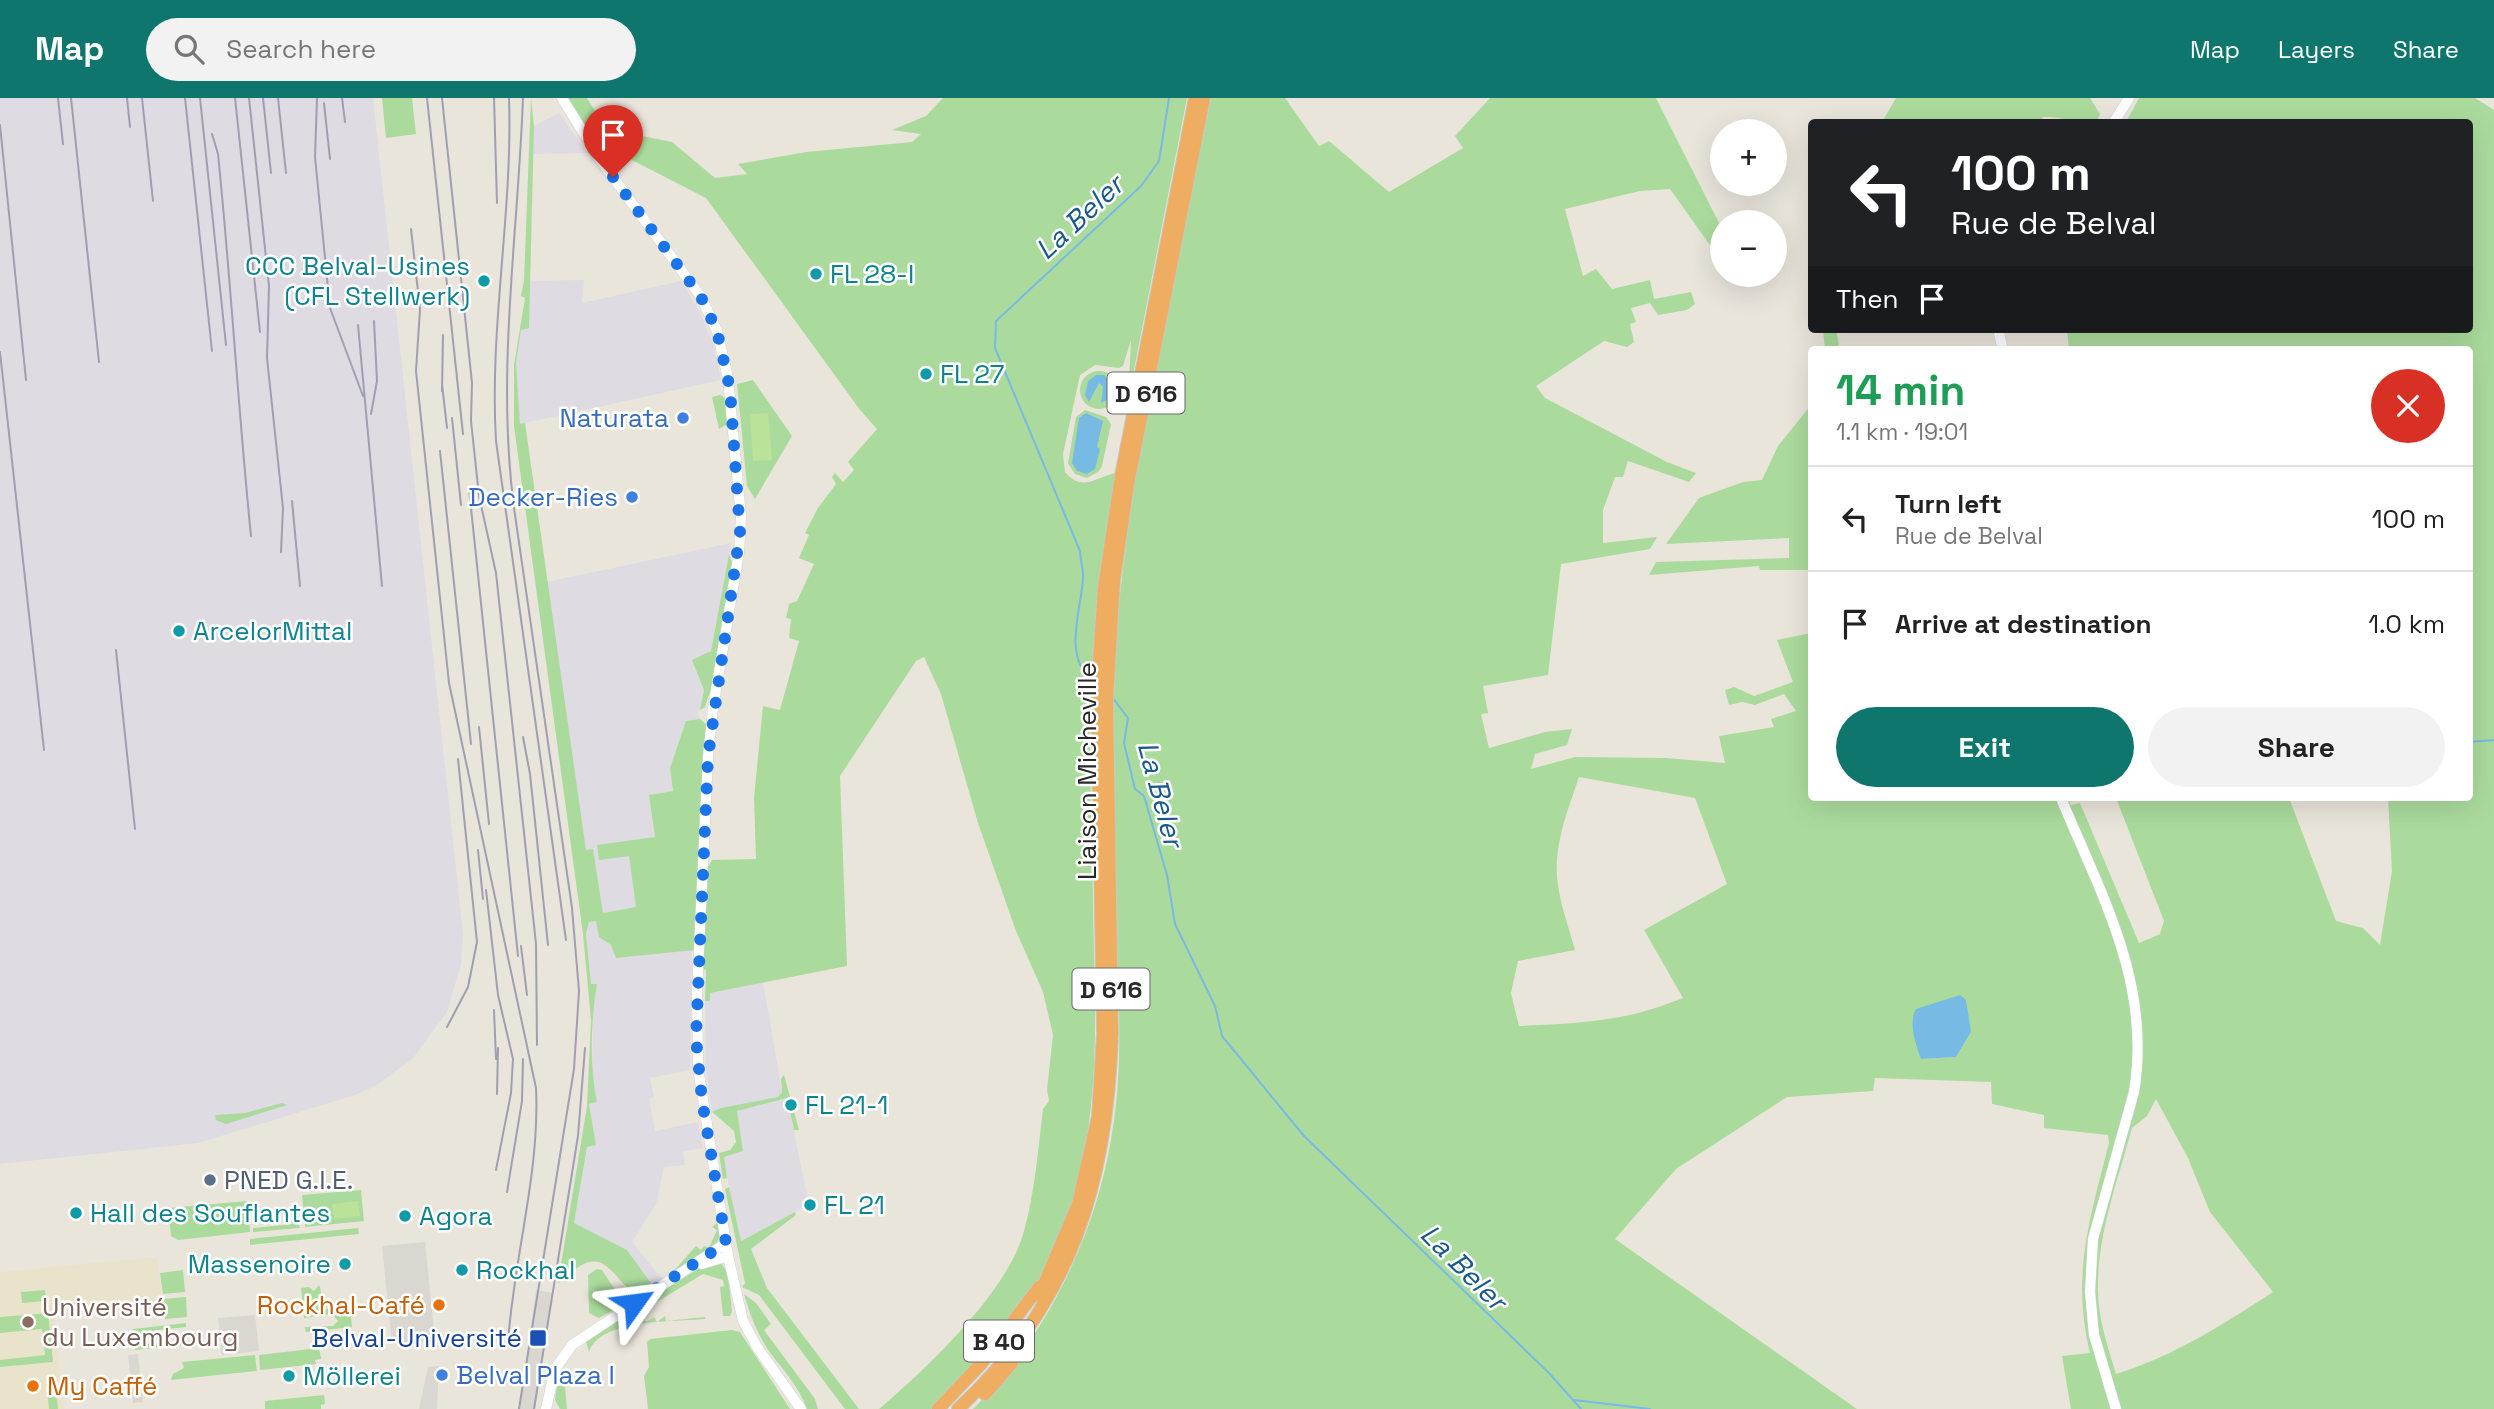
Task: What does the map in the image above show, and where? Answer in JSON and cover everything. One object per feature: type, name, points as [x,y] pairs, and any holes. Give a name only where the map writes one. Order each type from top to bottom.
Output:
[{"type":"highway","name":"Liaison Micheville","points":[[958,1409],[1015,1347],[1058,1269],[1093,1190],[1101,1158],[1111,1084],[1102,690],[1104,588],[1121,476],[1195,98]]},
{"type":"highway","name":"Liaison Micheville","points":[[1102,690],[1128,484],[1204,98]]},
{"type":"highway","name":"Liaison Micheville","points":[[950,1409],[1009,1342],[1058,1269]]},
{"type":"highway","name":"B 40","points":[[938,1409],[981,1364],[1058,1269]]},
{"type":"highway","name":"B 40","points":[[970,1409],[1019,1354],[1051,1301],[1058,1269]]},
{"type":"main road","points":[[562,98],[601,161],[701,297],[717,331],[730,389],[740,498],[739,548],[710,731],[696,1038],[702,1100],[732,1274],[750,1334],[794,1397],[799,1409]]},
{"type":"main road","points":[[2117,119],[2129,98]]},
{"type":"main road","points":[[2061,801],[2122,946],[2138,1016],[2134,1092],[2093,1239],[2090,1292],[2094,1335],[2116,1409]]},
{"type":"main road","points":[[546,1409],[555,1369],[572,1345],[726,1243]]},
{"type":"main road","points":[[692,1268],[729,1256]]},
{"type":"main road","points":[[715,1260],[725,1264],[732,1274]]},
{"type":"shaded area","points":[[0,98],[373,98],[463,934],[461,964],[447,1012],[413,1058],[377,1085],[355,1095],[198,1143],[0,1164]]},
{"type":"shaded area","points":[[559,113],[587,153],[533,154],[534,126]]},
{"type":"shaded area","points":[[584,280],[582,303],[681,281],[700,312],[714,346],[721,380],[520,424],[516,363],[521,329],[529,327],[530,281]]},
{"type":"shaded area","points":[[731,543],[700,710],[697,711],[700,719],[686,721],[670,768],[673,791],[649,795],[655,837],[629,855],[636,908],[603,913],[593,850],[586,850],[547,582]]},
{"type":"shaded area","points":[[596,921],[599,937],[611,945],[617,958],[692,950],[690,1070],[650,1078],[654,1097],[649,1099],[655,1131],[698,1122],[703,1148],[683,1151],[685,1165],[664,1167],[656,1204],[632,1242],[663,1280],[653,1286],[627,1250],[574,1224],[587,1147],[596,1145],[589,1104],[597,1102],[592,1079],[593,1010],[597,984],[591,984],[586,934],[589,922]]},
{"type":"shaded area","points":[[763,982],[782,1092],[778,1097],[712,1112],[706,1068],[705,1001],[710,1000],[710,993]]},
{"type":"shaded area","points":[[787,1098],[809,1205],[740,1241],[723,1157],[743,1150],[737,1111]]},
{"type":"shaded area","points":[[425,1242],[435,1340],[392,1344],[382,1246]]},
{"type":"shaded area","name":"Université du Luxembourg","points":[[157,1257],[162,1298],[54,1310],[64,1409],[0,1409],[0,1272]]},
{"type":"shaded area","points":[[536,1290],[553,1293],[535,1409],[519,1409]]},
{"type":"shaded area","points":[[255,1315],[259,1351],[222,1355],[218,1318]]},
{"type":"shaded area","points":[[138,1354],[143,1402],[133,1403],[128,1355]]},
{"type":"shaded area","points":[[439,1366],[437,1409],[419,1409],[428,1367]]},
{"type":"green space","points":[[382,98],[412,98],[416,134],[386,138]]},
{"type":"green space","points":[[531,98],[534,126],[529,328],[521,330],[516,363],[520,424],[525,423],[586,850],[593,849],[603,913],[636,907],[629,856],[599,860],[597,845],[655,837],[649,795],[673,791],[670,768],[686,721],[700,719],[707,725],[700,808],[695,950],[616,958],[611,945],[599,937],[596,921],[589,922],[586,934],[591,984],[597,984],[592,1043],[597,1102],[589,1104],[596,1145],[587,1147],[574,1223],[627,1250],[653,1286],[637,1294],[605,1265],[598,1262],[580,1266],[571,1273],[566,1283],[564,1280],[558,1283],[587,1106],[591,1020],[583,934],[514,426],[514,365],[525,298],[521,296],[524,280]]},
{"type":"green space","points":[[562,98],[587,98],[606,129],[672,142],[715,178],[747,174],[738,164],[806,152],[912,142],[921,134],[892,130],[926,116],[943,98],[1187,98],[1132,380],[1129,379],[1131,340],[1123,366],[1119,368],[1095,365],[1080,375],[1063,454],[1065,472],[1077,481],[1089,482],[1115,473],[1101,579],[1090,721],[1095,1034],[1091,1111],[1085,1149],[1064,1224],[1037,1283],[1011,1321],[935,1409],[879,1409],[963,1328],[1001,1279],[1015,1255],[1031,1201],[1043,1109],[1049,1101],[1047,1090],[1053,1035],[1043,992],[1016,931],[978,823],[941,694],[924,657],[916,661],[840,776],[847,966],[710,993],[710,1001],[705,1001],[706,970],[703,969],[708,867],[712,860],[756,859],[754,798],[763,706],[780,710],[799,641],[789,638],[791,619],[786,618],[789,604],[797,601],[814,564],[799,558],[809,535],[805,533],[818,508],[836,484],[832,477],[835,473],[843,482],[854,470],[848,462],[877,429],[860,410],[706,198],[624,156],[601,161]]},
{"type":"green space","points":[[1211,98],[1285,98],[1319,146],[1329,141],[1389,192],[1463,148],[1455,136],[1490,98],[1656,98],[1712,210],[1710,210],[1710,245],[1670,189],[1640,191],[1565,209],[1583,276],[1596,269],[1612,289],[1650,280],[1654,299],[1691,292],[1695,304],[1687,310],[1658,315],[1650,303],[1631,308],[1636,322],[1630,324],[1634,342],[1627,347],[1604,341],[1536,386],[1545,398],[1667,462],[1696,473],[1689,482],[1628,461],[1623,477],[1615,477],[1603,510],[1603,543],[1657,537],[1650,549],[1561,564],[1548,675],[1483,686],[1488,713],[1481,714],[1489,748],[1545,732],[1572,729],[1567,745],[1535,754],[1531,769],[1575,757],[1666,758],[1725,763],[1719,736],[1774,727],[1771,719],[1796,711],[1784,694],[1755,705],[1742,702],[1729,705],[1725,690],[1734,687],[1754,696],[1793,682],[1777,640],[1808,634],[1808,801],[2080,803],[2139,943],[2160,934],[2164,921],[2117,801],[2290,801],[2336,921],[2363,928],[2380,945],[2392,871],[2388,801],[2473,801],[2473,346],[2069,346],[2067,333],[2473,333],[2473,119],[2128,119],[2139,98],[2475,98],[2494,110],[2494,1409],[2071,1409],[2062,1356],[2090,1353],[2082,1297],[2085,1246],[2109,1143],[2108,1135],[2044,1128],[2044,1115],[1992,1104],[1991,1082],[1875,1078],[1873,1091],[1787,1097],[1676,1169],[1615,1239],[1857,1409],[973,1409],[1026,1347],[1067,1276],[1097,1200],[1114,1120],[1119,1056],[1113,740],[1115,657],[1125,550],[1145,420]],"holes":[[[1579,777],[1695,798],[1727,884],[1644,930],[1683,998],[1622,1017],[1519,1026],[1511,993],[1518,961],[1575,950],[1561,901],[1557,858],[1562,830]],[[1971,1032],[1956,1057],[1921,1059]],[[2156,1099],[2188,1158],[2210,1212],[2273,1292],[2178,1349],[2116,1374],[2100,1312],[2098,1290],[2101,1249],[2109,1208],[2132,1128],[2147,1116]]]},
{"type":"green space","points":[[1896,98],[2090,98],[2100,114],[2098,119],[1884,119]]},
{"type":"green space","points":[[1823,333],[1837,333],[1839,345],[1825,346]]},
{"type":"green space","points":[[1099,371],[1112,377],[1118,390],[1112,403],[1099,409],[1086,403],[1080,390],[1086,377]]},
{"type":"green space","points":[[753,380],[792,436],[755,499],[747,486],[737,384]]},
{"type":"green space","points":[[720,395],[726,398],[729,423],[719,429],[712,397]]},
{"type":"green space","points":[[1808,409],[1808,570],[1760,570],[1759,566],[1649,575],[1656,562],[1789,558],[1789,538],[1666,544],[1699,498],[1743,482],[1762,480],[1778,446]]},
{"type":"green space","points":[[1085,410],[1106,417],[1111,424],[1102,466],[1098,472],[1087,478],[1075,474],[1068,463],[1076,417]]},
{"type":"green space","points":[[768,413],[772,460],[753,461],[750,414]]},
{"type":"green space","points":[[729,554],[733,565],[713,682],[705,707],[700,710],[704,690],[692,660],[711,651]]},
{"type":"green space","points":[[784,1075],[799,1130],[794,1130],[787,1098],[737,1111],[743,1151],[724,1157],[727,1178],[723,1179],[719,1153],[730,1150],[736,1142],[734,1131],[712,1112],[778,1097],[782,1092],[781,1079]]},
{"type":"green space","points":[[282,1103],[287,1105],[226,1124],[216,1120],[215,1115],[245,1113]]},
{"type":"green space","points":[[729,1187],[741,1241],[795,1212],[796,1215],[751,1249],[767,1288],[859,1409],[845,1409],[759,1295],[742,1287],[745,1283],[725,1189]]},
{"type":"green space","points":[[361,1190],[364,1221],[305,1227],[302,1195]]},
{"type":"green space","points":[[247,1201],[250,1232],[178,1240],[171,1236],[168,1208]]},
{"type":"green space","points":[[358,1201],[360,1216],[334,1219],[332,1204]]},
{"type":"green space","points":[[296,1208],[300,1228],[253,1232],[253,1228],[292,1224],[291,1209]]},
{"type":"green space","points":[[717,1223],[721,1235],[713,1249],[671,1274],[696,1246],[701,1250],[704,1246],[709,1248],[717,1230],[712,1227]]},
{"type":"green space","points":[[358,1228],[359,1234],[250,1245],[250,1239]]},
{"type":"green space","points":[[716,1263],[722,1264],[728,1275],[732,1311],[730,1316],[723,1316],[720,1287],[724,1286],[723,1280],[703,1274],[645,1309],[648,1314],[643,1317],[646,1322],[654,1317],[657,1322],[623,1327],[608,1333],[596,1341],[589,1352],[585,1338],[698,1269]]},
{"type":"green space","points":[[597,1269],[602,1270],[622,1300],[619,1307],[599,1318],[589,1313],[588,1275]]},
{"type":"green space","points":[[183,1270],[185,1292],[163,1294],[160,1273]]},
{"type":"green space","points":[[318,1286],[323,1309],[350,1307],[352,1327],[306,1332],[305,1327],[333,1326],[338,1321],[332,1314],[304,1318],[301,1288],[309,1287],[314,1291]]},
{"type":"green space","points":[[45,1290],[46,1301],[22,1303],[21,1292]]},
{"type":"green space","points":[[744,1294],[756,1303],[771,1324],[764,1330],[815,1399],[818,1409],[807,1409],[796,1387],[766,1347]]},
{"type":"green space","points":[[186,1297],[187,1317],[165,1319],[163,1299]]},
{"type":"green space","points":[[48,1313],[53,1362],[0,1367],[0,1360],[45,1355],[42,1329],[0,1333],[0,1317]]},
{"type":"green space","points":[[665,1316],[666,1321],[705,1317],[705,1319],[657,1322]]},
{"type":"green space","points":[[186,1323],[186,1327],[150,1331],[136,1338],[151,1345],[184,1342],[184,1345],[135,1350],[133,1329]]},
{"type":"green space","points":[[732,1330],[740,1332],[790,1409],[648,1409],[644,1376],[649,1367],[647,1342],[650,1339]]},
{"type":"green space","points":[[319,1348],[321,1359],[315,1360],[316,1364],[260,1370],[259,1355]]},
{"type":"green space","points":[[255,1355],[257,1371],[171,1380],[173,1374],[184,1368],[182,1362]]},
{"type":"green space","points":[[557,1386],[565,1386],[567,1409],[560,1409],[555,1400]]},
{"type":"green space","points":[[47,1389],[56,1389],[58,1409],[49,1409]]},
{"type":"green space","points":[[324,1395],[325,1404],[321,1405],[321,1409],[265,1409],[265,1401]]},
{"type":"water","points":[[1096,375],[1104,375],[1111,383],[1109,399],[1101,403],[1103,387],[1099,383],[1089,402],[1085,395],[1088,381]]},
{"type":"water","points":[[1086,413],[1103,421],[1095,469],[1087,474],[1077,471],[1072,463],[1079,418]]},
{"type":"water","points":[[1960,995],[1966,1000],[1971,1032],[1956,1057],[1921,1059],[1913,1027],[1916,1009]]},
{"type":"waterway","name":"La Beler","points":[[1091,680],[1083,670],[1076,645],[1083,579],[1080,551],[995,348],[996,321],[1141,186],[1159,161],[1169,98]]},
{"type":"waterway","name":"La Beler","points":[[1112,697],[1128,718],[1124,743],[1135,789],[1144,796],[1167,875],[1175,924],[1215,1006],[1222,1036],[1304,1136],[1549,1373],[1581,1409]]},
{"type":"waterway","points":[[2473,742],[2494,740]]},
{"type":"waterway","points":[[1574,1400],[1650,1409]]},
{"type":"railway","points":[[58,98],[63,144]]},
{"type":"railway","points":[[71,98],[99,362]]},
{"type":"railway","points":[[127,98],[130,127]]},
{"type":"railway","points":[[142,98],[153,201]]},
{"type":"railway","points":[[185,98],[212,351]]},
{"type":"railway","points":[[200,98],[226,345]]},
{"type":"railway","points":[[235,98],[260,332]]},
{"type":"railway","points":[[249,98],[269,286],[267,358],[283,508],[281,552]]},
{"type":"railway","points":[[263,98],[271,173]]},
{"type":"railway","points":[[278,98],[286,173]]},
{"type":"railway","points":[[317,98],[315,157],[330,308],[363,396]]},
{"type":"railway","points":[[342,98],[345,122]]},
{"type":"railway","points":[[427,98],[463,434]]},
{"type":"railway","points":[[442,98],[472,383],[471,421],[479,496],[496,573],[536,944],[537,1045]]},
{"type":"railway","points":[[494,98],[497,203]]},
{"type":"railway","points":[[509,98],[508,184],[496,355],[496,441],[566,940]]},
{"type":"railway","points":[[519,1409],[574,1069],[579,991],[572,908],[514,508],[509,457],[508,354],[523,98]]},
{"type":"railway","points":[[324,103],[330,159]]},
{"type":"railway","points":[[0,125],[26,380]]},
{"type":"railway","points":[[212,134],[218,154],[251,536]]},
{"type":"railway","points":[[411,229],[420,309],[416,371],[449,683],[536,1088],[534,1151],[508,1342]]},
{"type":"railway","points":[[371,414],[377,381],[374,321]]},
{"type":"railway","points":[[358,325],[382,586]]},
{"type":"railway","points":[[442,391],[443,335]]},
{"type":"railway","points":[[0,352],[44,750]]},
{"type":"railway","points":[[442,384],[447,428]]},
{"type":"railway","points":[[452,418],[461,505]]},
{"type":"railway","points":[[440,451],[471,744]]},
{"type":"railway","points":[[469,489],[518,956]]},
{"type":"railway","points":[[292,501],[300,586]]},
{"type":"railway","points":[[116,650],[135,829]]},
{"type":"railway","points":[[479,727],[489,824]]},
{"type":"railway","points":[[523,737],[530,774],[548,945]]},
{"type":"railway","points":[[447,1027],[468,987],[477,942],[458,759]]},
{"type":"railway","points":[[478,850],[483,899]]},
{"type":"railway","points":[[486,890],[498,995],[513,1059],[511,1093],[496,1170]]},
{"type":"railway","points":[[521,946],[527,995]]},
{"type":"railway","points":[[494,1010],[496,1059]]},
{"type":"railway","points":[[497,1094],[498,1048]]},
{"type":"railway","points":[[534,1409],[578,1136],[585,1048]]},
{"type":"railway","points":[[507,1192],[522,1101],[523,1059]]},
{"type":"place","name":"FL 28-I","points":[[816,274]]},
{"type":"place","name":"CCC Belval-Usines (CFL Stellwerk)","points":[[484,281]]},
{"type":"place","name":"FL 27","points":[[926,374]]},
{"type":"place","name":"Naturata","points":[[683,418]]},
{"type":"place","name":"Decker-Ries","points":[[632,497]]},
{"type":"place","name":"ArcelorMittal","points":[[179,631]]},
{"type":"place","name":"FL 21-1","points":[[791,1105]]},
{"type":"place","name":"PNED G.I.E.","points":[[210,1180]]},
{"type":"place","name":"FL 21","points":[[810,1205]]},
{"type":"place","name":"Hall des Souflantes","points":[[76,1213]]},
{"type":"place","name":"Agora","points":[[405,1216]]},
{"type":"place","name":"Massenoire","points":[[345,1264]]},
{"type":"place","name":"Rockhal","points":[[462,1270]]},
{"type":"place","name":"Rockhal-Café","points":[[439,1305]]},
{"type":"place","name":"Université du Luxembourg","points":[[28,1322]]},
{"type":"place","name":"Belval-Université","points":[[538,1338]]},
{"type":"place","name":"Belval Plaza I","points":[[442,1375]]},
{"type":"place","name":"Möllerei","points":[[289,1376]]},
{"type":"place","name":"My Caffé","points":[[33,1386]]},
{"type":"route","points":[[613,177],[690,280],[717,331],[730,389],[741,517],[739,552],[712,713],[708,757],[696,1024],[702,1100],[726,1243],[692,1268],[634,1303]]}]
